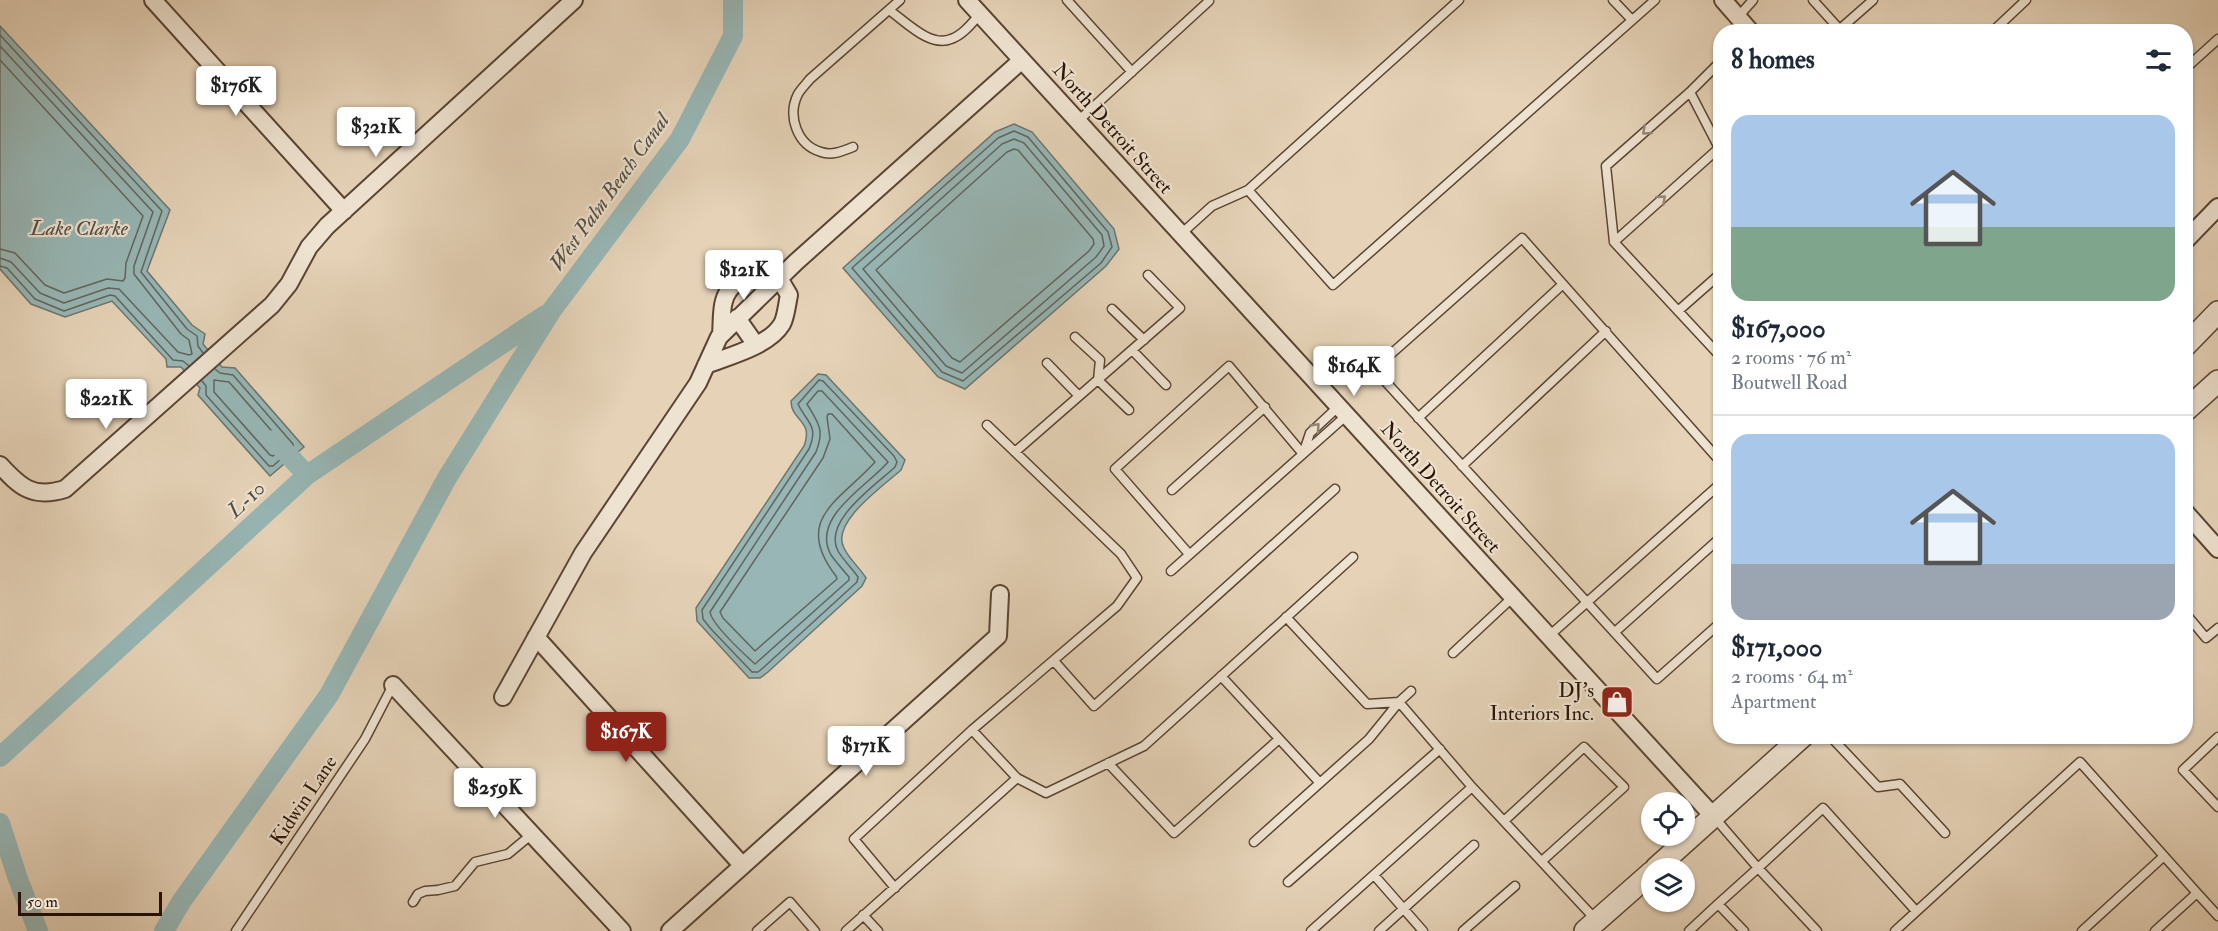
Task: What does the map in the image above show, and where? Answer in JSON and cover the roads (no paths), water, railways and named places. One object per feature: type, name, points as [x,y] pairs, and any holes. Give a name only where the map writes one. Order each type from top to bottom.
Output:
[{"type":"street","points":[[153,0],[344,211]]},
{"type":"street","points":[[0,465],[25,488],[38,493],[52,493],[65,489],[281,295],[290,284],[309,247],[327,226],[574,0]]},
{"type":"street","name":"North Detroit Street","points":[[967,0],[1714,817]]},
{"type":"street","points":[[1723,0],[1744,24]]},
{"type":"street","points":[[503,697],[583,553],[698,383],[721,334],[779,278],[1022,60]]},
{"type":"street","points":[[2193,233],[2218,207]]},
{"type":"street","points":[[706,365],[756,345],[771,336],[783,323],[789,296],[779,278],[769,276],[742,278],[732,286],[724,300],[721,334]]},
{"type":"street","points":[[2193,338],[2218,312]]},
{"type":"street","points":[[737,318],[756,345]]},
{"type":"street","points":[[2193,404],[2218,381]]},
{"type":"street","points":[[2193,521],[2218,549]]},
{"type":"street","points":[[670,931],[998,636],[1000,594]]},
{"type":"street","points":[[536,637],[742,865]]},
{"type":"street","points":[[393,685],[622,931]]},
{"type":"street","points":[[1667,858],[1794,744]]},
{"type":"street","points":[[1591,926],[1641,882]]},
{"type":"lane","points":[[853,147],[837,153],[822,153],[810,147],[800,137],[794,123],[794,109],[798,93],[810,79],[900,0]]},
{"type":"lane","points":[[1067,0],[1132,72]]},
{"type":"lane","points":[[1078,121],[1208,0]]},
{"type":"lane","points":[[1181,234],[1212,206],[1248,190],[1459,0]]},
{"type":"lane","points":[[1613,0],[1632,20]]},
{"type":"lane","points":[[1248,190],[1333,285],[1654,0]]},
{"type":"lane","points":[[1738,17],[1753,0]]},
{"type":"lane","points":[[1813,0],[1835,24]]},
{"type":"lane","points":[[1847,24],[1873,0]]},
{"type":"lane","points":[[2000,24],[2026,0]]},
{"type":"lane","points":[[889,10],[927,37],[940,41],[952,39],[980,14]]},
{"type":"lane","points":[[2193,62],[2218,39]]},
{"type":"lane","points":[[1713,69],[1606,166],[1614,242],[1713,348]]},
{"type":"lane","points":[[1690,92],[1713,136]]},
{"type":"lane","points":[[1614,242],[1713,153]]},
{"type":"lane","points":[[1713,453],[1522,238],[1374,369],[1658,679],[1713,629]]},
{"type":"lane","points":[[1015,452],[1180,308],[1149,275]]},
{"type":"lane","points":[[1678,311],[1713,280]]},
{"type":"lane","points":[[1418,418],[1563,284]]},
{"type":"lane","points":[[1112,309],[1144,340]]},
{"type":"lane","points":[[1462,466],[1606,331]]},
{"type":"lane","points":[[1075,337],[1100,360],[1098,380]]},
{"type":"lane","points":[[1132,350],[1166,385]]},
{"type":"lane","points":[[1047,363],[1079,396]]},
{"type":"lane","points":[[1189,554],[1115,469],[1229,366],[1303,454]]},
{"type":"lane","points":[[1098,380],[1129,410]]},
{"type":"lane","points":[[1172,490],[1265,407]]},
{"type":"lane","points":[[1171,571],[1303,454],[1343,411]]},
{"type":"lane","points":[[894,888],[854,839],[972,730],[1117,606],[1137,578],[1120,554],[987,425]]},
{"type":"lane","points":[[1054,661],[1094,705],[1335,489]]},
{"type":"lane","points":[[1549,636],[1713,490]]},
{"type":"lane","points":[[1615,632],[1713,544]]},
{"type":"lane","points":[[972,730],[1017,778],[1046,793],[1144,746],[1353,557]]},
{"type":"lane","points":[[1453,653],[1513,597]]},
{"type":"lane","points":[[1286,617],[1367,704],[1399,702]]},
{"type":"lane","points":[[2193,622],[2206,638],[2218,628]]},
{"type":"lane","points":[[1221,676],[1320,783]]},
{"type":"lane","name":"Kidwin Lane","points":[[236,931],[365,739],[393,685]]},
{"type":"lane","points":[[1254,842],[1369,739],[1411,691]]},
{"type":"lane","points":[[1399,702],[1472,787],[1542,861],[1591,926]]},
{"type":"lane","points":[[2218,737],[2183,770],[2218,807]]},
{"type":"lane","points":[[1108,763],[1174,833],[1279,739]]},
{"type":"lane","points":[[1838,744],[1878,787],[1900,784],[1945,833]]},
{"type":"lane","points":[[1504,821],[1584,747],[1624,787],[1542,861]]},
{"type":"lane","points":[[1288,882],[1440,749]]},
{"type":"lane","points":[[1895,931],[2080,762],[2218,916]]},
{"type":"lane","points":[[846,931],[1017,778]]},
{"type":"lane","points":[[1311,931],[1472,787]]},
{"type":"lane","points":[[1689,931],[1823,808],[1916,911]]},
{"type":"lane","points":[[1714,817],[1817,931]]},
{"type":"lane","points":[[413,902],[418,894],[425,891],[455,886],[475,862],[508,854],[532,834]]},
{"type":"lane","points":[[1379,931],[1474,845]]},
{"type":"lane","points":[[2082,931],[2164,856]]},
{"type":"lane","points":[[1374,875],[1423,931]]},
{"type":"lane","points":[[1463,931],[1515,885]]},
{"type":"lane","points":[[2155,931],[2197,893]]},
{"type":"lane","points":[[757,931],[790,902],[815,931]]},
{"type":"lane","points":[[1718,904],[1744,931]]},
{"type":"lane","points":[[863,915],[878,931]]},
{"type":"water","name":"Lake Clarke","points":[[0,26],[170,210],[147,271],[192,325],[205,334],[203,344],[222,367],[235,368],[304,447],[270,476],[198,395],[200,388],[181,367],[167,367],[166,359],[112,301],[65,317],[31,304],[0,269]]},
{"type":"water","points":[[1014,124],[1032,132],[1114,229],[1119,249],[1106,266],[965,389],[938,377],[843,268],[995,132]]},
{"type":"water","points":[[818,374],[826,375],[905,460],[901,470],[860,506],[844,528],[842,538],[844,548],[866,578],[862,586],[768,672],[760,678],[749,678],[697,621],[696,608],[804,446],[806,431],[794,413],[791,401]]},
{"type":"waterway","points":[[164,931],[181,902],[329,695],[447,478],[552,310],[680,139],[733,36],[733,0]]},
{"type":"waterway","name":"L-10","points":[[0,757],[307,475],[545,315]]},
{"type":"waterway","points":[[274,440],[307,475]]},
{"type":"waterway","points":[[0,823],[38,931]]},
{"type":"place","name":"DJ's Interiors Inc.","points":[[1617,702]]},
{"type":"water label","name":"West Palm Beach Canal","points":[[609,192]]}]
